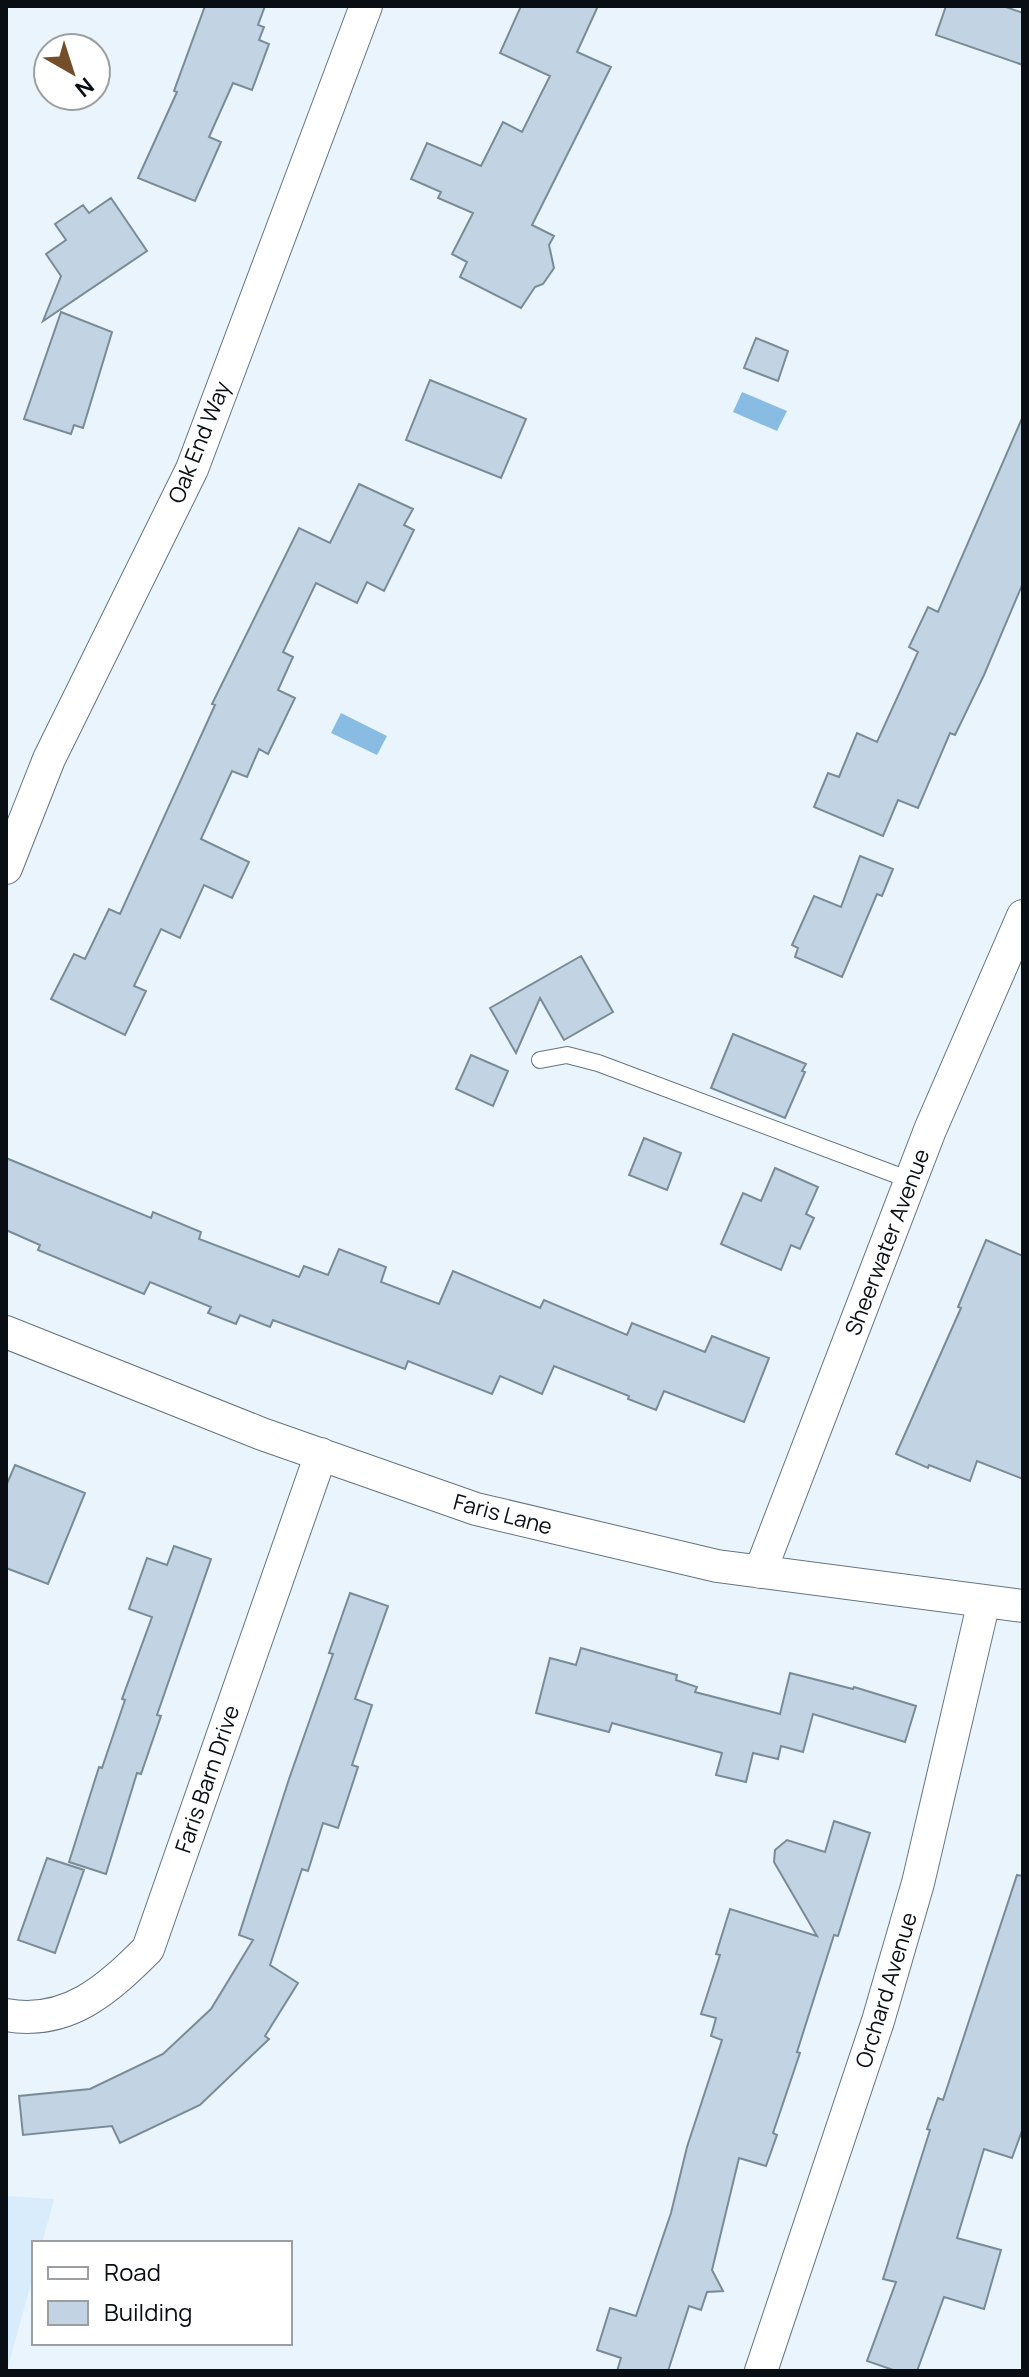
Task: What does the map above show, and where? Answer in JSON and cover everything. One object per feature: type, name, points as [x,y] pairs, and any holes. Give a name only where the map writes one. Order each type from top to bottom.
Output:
[{"type":"street","name":"Oak End Way","points":[[6,868],[49,759],[192,469],[366,6]]},
{"type":"street","name":"Sheerwater Avenue","points":[[760,1572],[910,1180],[1023,916]]},
{"type":"street","name":"Faris Lane","points":[[6,1332],[321,1454],[476,1509],[717,1566],[1023,1606]]},
{"type":"street","name":"Faris Barn Drive","points":[[6,2015],[27,2018],[81,2006],[116,1981],[148,1949],[321,1454]]},
{"type":"street","name":"Orchard Avenue","points":[[761,2371],[878,2021],[918,1883],[984,1601]]},
{"type":"lane","points":[[540,1060],[567,1055],[598,1063],[910,1180]]},
{"type":"shaded area","points":[[6,2196],[54,2199],[43,2241],[32,2241],[32,2279],[7,2371]]},
{"type":"water","points":[[742,392],[787,411],[777,431],[733,412]]},
{"type":"water","points":[[341,713],[387,736],[377,755],[331,733]]},
{"type":"building","points":[[205,6],[265,6],[258,25],[264,27],[259,40],[269,44],[252,90],[233,83],[209,137],[221,142],[195,201],[138,178],[177,92],[174,91]]},
{"type":"building","points":[[521,6],[598,6],[577,52],[611,67],[532,225],[554,236],[549,245],[554,268],[543,284],[535,287],[521,308],[460,277],[467,262],[452,254],[473,213],[438,198],[441,192],[411,179],[427,143],[481,166],[503,122],[522,132],[550,76],[500,53]]},
{"type":"building","points":[[946,6],[1003,6],[1023,13],[1023,65],[936,35]]},
{"type":"building","points":[[111,198],[147,251],[43,321],[61,276],[46,254],[66,240],[55,224],[83,205],[89,213]]},
{"type":"building","points":[[61,312],[112,332],[83,428],[74,425],[71,434],[24,419]]},
{"type":"building","points":[[756,338],[788,351],[778,381],[744,368]]},
{"type":"building","points":[[430,380],[526,419],[501,478],[406,440]]},
{"type":"building","points":[[1023,416],[1023,583],[984,675],[955,735],[950,733],[918,808],[898,800],[883,836],[814,807],[828,773],[839,777],[857,733],[877,742],[918,652],[909,647],[928,607],[938,612]]},
{"type":"building","points":[[359,484],[413,509],[404,525],[414,530],[384,591],[367,582],[357,603],[316,583],[283,652],[293,657],[278,690],[295,698],[268,754],[259,749],[247,777],[232,771],[201,839],[249,862],[232,898],[204,885],[180,938],[161,929],[134,986],[146,991],[125,1035],[51,999],[74,954],[85,959],[109,909],[120,914],[215,705],[212,704],[299,528],[330,543]]},
{"type":"building","points":[[860,856],[893,869],[882,896],[877,894],[842,977],[795,957],[798,948],[792,945],[814,896],[841,907]]},
{"type":"building","points":[[581,956],[613,1012],[564,1040],[540,998],[516,1053],[490,1008]]},
{"type":"building","points":[[733,1034],[806,1064],[785,1118],[711,1088]]},
{"type":"building","points":[[471,1055],[508,1071],[493,1106],[456,1089]]},
{"type":"building","points":[[644,1138],[681,1153],[667,1190],[629,1175]]},
{"type":"building","points":[[6,1158],[151,1218],[153,1212],[201,1232],[199,1239],[299,1277],[304,1266],[328,1275],[339,1249],[386,1267],[381,1282],[439,1304],[453,1271],[540,1308],[544,1300],[627,1335],[632,1323],[705,1352],[712,1336],[769,1358],[744,1422],[664,1391],[656,1410],[554,1366],[542,1394],[500,1376],[492,1394],[408,1361],[405,1369],[273,1320],[270,1327],[240,1315],[236,1324],[208,1313],[211,1307],[150,1282],[144,1294],[38,1250],[40,1245],[6,1230]]},
{"type":"building","points":[[775,1168],[818,1187],[806,1214],[814,1218],[800,1249],[791,1245],[781,1270],[721,1244],[743,1193],[761,1201]]},
{"type":"building","points":[[986,1240],[1023,1256],[1023,1479],[977,1461],[970,1481],[896,1454],[961,1308],[958,1307]]},
{"type":"building","points":[[15,1465],[85,1493],[48,1584],[6,1568],[6,1486]]},
{"type":"building","points":[[174,1546],[211,1559],[157,1715],[161,1716],[141,1774],[137,1773],[106,1874],[69,1862],[152,1617],[129,1609],[147,1558],[167,1565]]},
{"type":"building","points":[[350,1593],[388,1606],[355,1699],[372,1705],[352,1765],[358,1767],[338,1828],[323,1823],[308,1871],[302,1869],[270,1965],[298,1983],[265,2036],[269,2039],[200,2105],[120,2143],[112,2126],[23,2135],[19,2096],[90,2089],[163,2054],[211,2009],[253,1940],[239,1935],[333,1654],[329,1653]]},
{"type":"building","points":[[581,1648],[677,1675],[676,1680],[697,1687],[695,1692],[780,1714],[790,1673],[854,1687],[916,1706],[905,1742],[813,1714],[803,1752],[781,1746],[778,1759],[753,1753],[746,1782],[716,1775],[722,1753],[612,1723],[609,1732],[536,1713],[550,1658],[576,1665]]},
{"type":"building","points":[[834,1821],[870,1833],[797,2052],[800,2053],[773,2133],[777,2135],[766,2166],[739,2158],[712,2270],[723,2291],[707,2292],[701,2310],[689,2306],[668,2371],[617,2371],[621,2358],[597,2350],[610,2308],[636,2316],[671,2213],[687,2147],[722,2040],[711,2036],[716,2018],[701,2014],[720,1955],[716,1954],[730,1909],[817,1936],[774,1862],[775,1850],[787,1840],[825,1852]]},
{"type":"building","points":[[47,1858],[84,1870],[55,1953],[18,1940]]},
{"type":"building","points":[[1017,1875],[1023,1876],[1023,2128],[1012,2158],[984,2149],[957,2238],[1001,2250],[984,2309],[944,2297],[917,2371],[896,2371],[867,2361],[896,2282],[883,2279],[930,2130],[927,2129],[938,2098],[943,2100]]}]
